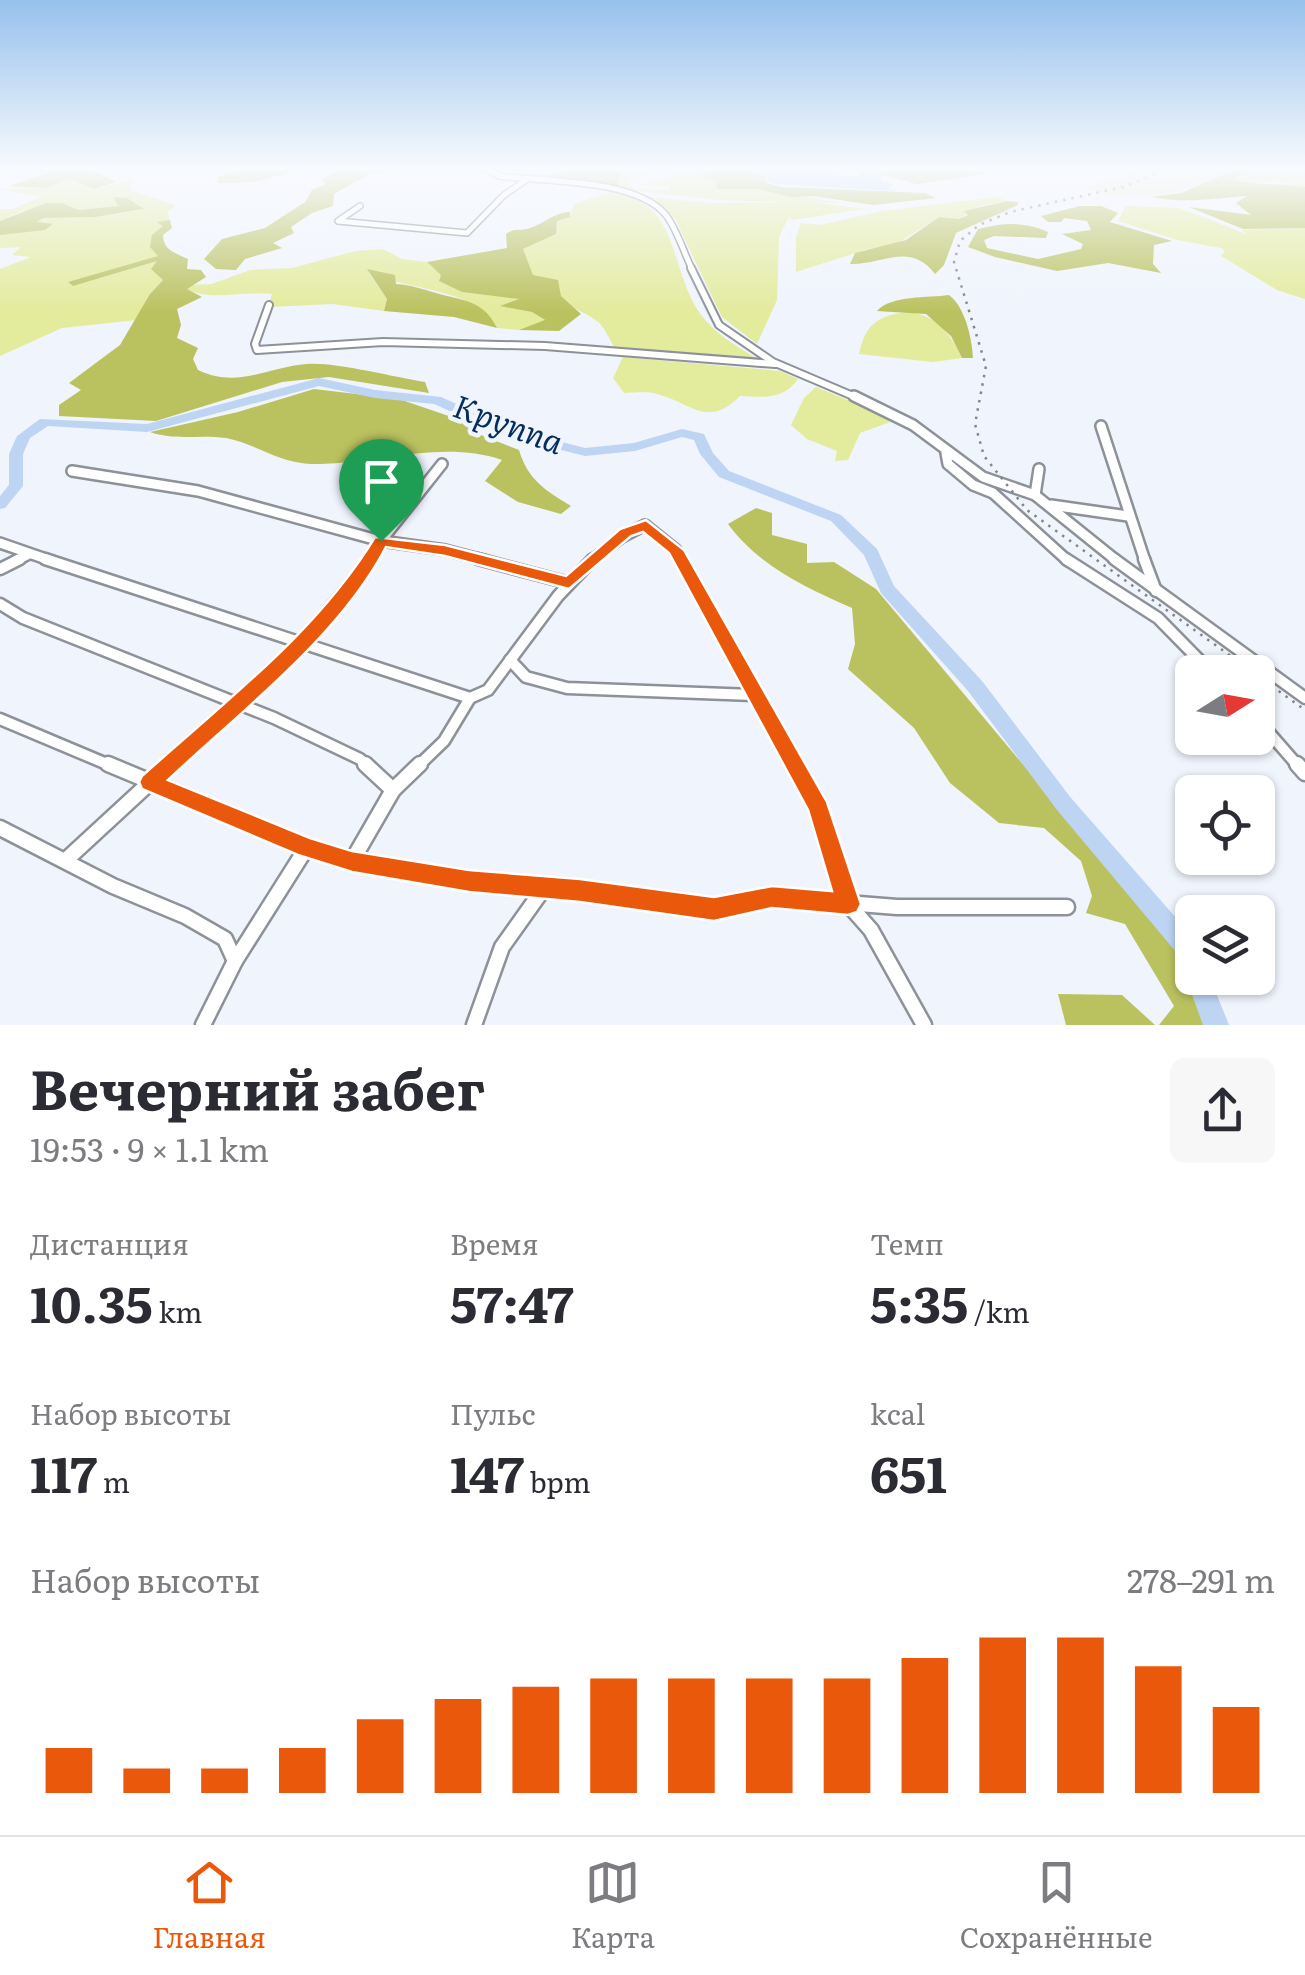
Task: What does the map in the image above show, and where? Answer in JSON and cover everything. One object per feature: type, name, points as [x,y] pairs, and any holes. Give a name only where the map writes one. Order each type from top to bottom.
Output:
[{"type":"street","points":[[346,216],[338,221],[467,232],[485,216]]},
{"type":"street","points":[[666,216],[708,311],[719,325],[778,364],[879,407],[913,426],[983,477],[1035,495],[1157,593],[1305,698]]},
{"type":"street","points":[[269,305],[255,344],[257,350],[406,342],[545,346],[778,364]]},
{"type":"street","points":[[1101,426],[1128,516],[1157,593]]},
{"type":"street","points":[[946,452],[948,464],[973,486],[992,493],[1078,570],[1158,618],[1194,655]]},
{"type":"street","points":[[66,860],[303,641],[365,570],[381,541],[442,464]]},
{"type":"street","points":[[1035,495],[1039,469]]},
{"type":"street","points":[[72,471],[198,491],[381,541],[445,550],[569,583]]},
{"type":"street","points":[[1048,505],[1128,516]]},
{"type":"street","points":[[352,862],[393,790],[444,741],[470,698],[488,690],[569,583],[626,532],[646,525],[676,550],[819,809],[848,904],[871,930],[924,1025]]},
{"type":"street","points":[[0,543],[161,600],[303,641],[470,698]]},
{"type":"street","points":[[0,569],[30,554]]},
{"type":"street","points":[[0,604],[23,618],[360,759],[393,790]]},
{"type":"street","points":[[510,660],[528,680],[565,686],[687,698],[753,694]]},
{"type":"street","points":[[0,718],[307,848],[352,862],[469,881],[714,909],[772,897],[848,904],[1067,907]]},
{"type":"street","points":[[1275,739],[1305,773]]},
{"type":"street","points":[[0,828],[224,939],[235,960]]},
{"type":"street","points":[[203,1025],[235,960],[307,848]]},
{"type":"street","points":[[474,1025],[502,947],[544,888]]},
{"type":"green space","points":[[13,216],[102,216],[43,218],[37,222],[53,224],[45,230],[0,235],[0,221]]},
{"type":"green space","points":[[168,216],[170,220],[159,222],[163,226],[159,256],[73,286],[160,260],[163,280],[150,294],[137,320],[62,328],[0,356],[0,269],[31,257],[12,255],[21,247],[0,248],[0,235],[43,218]]},
{"type":"green space","points":[[284,216],[308,216],[291,227],[294,233],[273,243],[282,248],[245,259],[236,270],[216,269],[204,259],[222,239],[265,228]]},
{"type":"green space","points":[[554,216],[570,216],[557,221],[556,234],[523,249],[533,275],[558,280],[561,296],[581,314],[559,331],[519,330],[545,320],[532,312],[500,306],[519,299],[462,292],[439,281],[441,275],[427,262],[507,248],[506,234]]},
{"type":"green space","points":[[656,216],[672,244],[695,305],[719,334],[759,360],[616,350],[600,324],[565,301],[557,281],[533,276],[523,249],[556,234],[557,221],[570,217]]},
{"type":"green space","points":[[671,216],[820,216],[792,220],[789,217],[779,237],[777,300],[757,344],[722,317]]},
{"type":"green space","points":[[861,216],[964,216],[939,217],[893,246],[868,249],[796,272],[796,237],[801,223],[820,225]]},
{"type":"green space","points":[[994,216],[956,233],[944,265],[935,274],[925,264],[906,257],[850,264],[855,253],[906,240],[939,217]]},
{"type":"green space","points":[[1041,216],[1115,216],[1110,222],[1172,241],[1154,245],[1153,264],[1161,273],[1108,263],[1057,271],[968,247],[978,229],[1031,226],[1048,232],[1046,238],[994,236],[984,240],[987,248],[1038,259],[1081,249],[1083,244],[1062,234],[1091,230],[1087,221],[1064,218],[1061,222],[1048,222]]},
{"type":"green space","points":[[1121,216],[1199,216],[1249,235],[1241,230],[1305,228],[1305,299],[1277,290],[1221,256],[1225,251],[1221,248],[1177,240],[1118,221]]},
{"type":"green space","points":[[1211,216],[1305,216],[1305,228],[1243,229]]},
{"type":"green space","points":[[170,220],[172,228],[163,235],[165,244],[188,259],[187,269],[201,270],[206,277],[187,289],[202,297],[177,309],[181,325],[177,338],[198,348],[193,359],[198,370],[226,378],[307,364],[333,365],[425,382],[429,393],[329,377],[282,382],[156,421],[59,416],[59,405],[81,390],[69,383],[120,345],[150,294],[163,280],[151,269],[157,261],[73,286],[68,282],[158,256],[150,247],[152,235],[163,226],[157,222]]},
{"type":"green space","points":[[383,249],[402,259],[427,262],[442,275],[440,281],[462,292],[521,299],[502,306],[532,312],[546,321],[519,330],[497,328],[474,305],[458,298],[369,273],[387,299],[384,311],[332,304],[268,307],[272,294],[207,295],[186,289],[250,270],[292,268],[355,251]]},
{"type":"green space","points":[[367,269],[395,275],[396,284],[472,303],[486,312],[497,328],[454,317],[384,311],[387,299]]},
{"type":"green space","points":[[949,295],[967,324],[973,358],[962,358],[951,336],[926,314],[877,311],[900,300]]},
{"type":"green space","points":[[908,312],[927,317],[941,327],[962,358],[933,362],[859,354],[869,328],[881,319]]},
{"type":"green space","points":[[623,357],[780,371],[798,379],[779,394],[740,396],[718,411],[699,411],[653,393],[624,393],[613,378]]},
{"type":"green space","points":[[816,387],[896,420],[860,433],[848,460],[835,461],[837,451],[807,439],[791,425],[804,398]]},
{"type":"green space","points":[[314,389],[399,399],[475,425],[476,433],[519,450],[527,469],[539,483],[571,506],[561,514],[518,502],[485,481],[502,460],[480,454],[435,452],[320,464],[281,458],[226,438],[150,432]]},
{"type":"green space","points":[[756,508],[772,513],[772,535],[807,544],[807,563],[834,562],[876,589],[1175,946],[1175,995],[1194,995],[1206,1025],[1159,1025],[1174,1006],[1125,924],[1086,913],[1092,896],[1081,861],[1044,828],[999,823],[950,783],[914,728],[848,669],[855,644],[852,608],[784,574],[754,552],[728,524]]},
{"type":"green space","points":[[1058,994],[1122,995],[1155,1025],[1066,1025]]},
{"type":"waterway","name":"Круппа","points":[[0,505],[16,486],[16,454],[24,436],[45,422],[147,428],[319,382],[375,394],[437,400],[507,432],[585,452],[635,447],[682,433],[699,437],[724,474],[836,518],[871,553],[887,589],[975,686],[1064,804],[1175,933]]},
{"type":"waterway","name":"Круппа","points":[[1205,995],[1216,1025]]},
{"type":"railway","points":[[1001,216],[979,225],[960,241],[954,262],[986,366],[975,424],[984,456],[1027,510],[1229,655]]},
{"type":"railway","points":[[1275,688],[1305,710]]},
{"type":"route","points":[[646,525],[676,550],[819,809],[848,904],[772,897],[714,909],[580,890],[469,881],[352,862],[307,848],[150,782],[303,641],[365,570],[381,541],[445,550],[569,583],[626,532],[646,525]]}]
